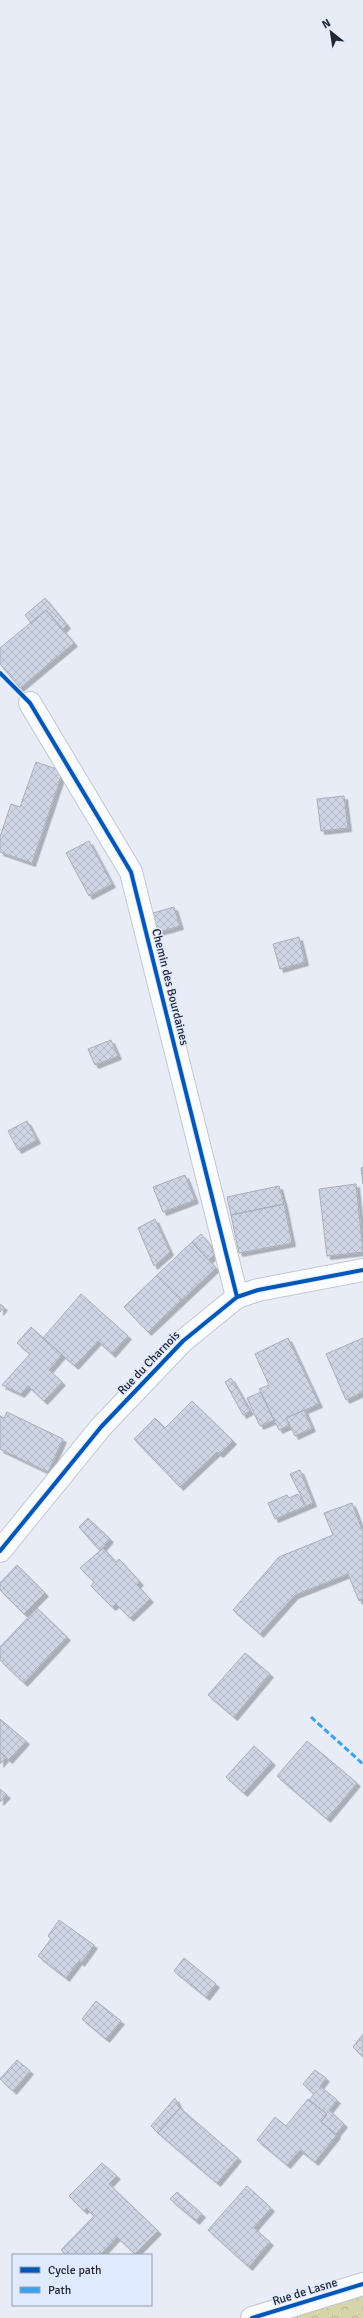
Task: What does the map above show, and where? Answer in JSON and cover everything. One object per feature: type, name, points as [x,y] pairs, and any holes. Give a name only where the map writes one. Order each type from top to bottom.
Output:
[{"type":"street","name":"Chemin des Bourdaines","points":[[30,703],[131,872],[237,1298]]},
{"type":"street","name":"Rue du Charnois","points":[[0,1551],[101,1427],[183,1341],[237,1298],[258,1290],[363,1270]]},
{"type":"street","name":"Rue de Lasne","points":[[252,2318],[363,2284]]},
{"type":"green space","points":[[363,2282],[363,2318],[239,2318]]},
{"type":"building","points":[[45,598],[67,625],[63,629],[46,610],[31,623],[25,615]]},
{"type":"building","points":[[46,610],[74,643],[20,688],[0,664],[0,648]]},
{"type":"building","points":[[36,762],[63,771],[32,863],[0,852],[0,837],[11,804],[20,807]]},
{"type":"building","points":[[344,796],[348,828],[321,831],[317,799]]},
{"type":"building","points":[[89,841],[112,884],[89,896],[66,853]]},
{"type":"building","points":[[174,907],[180,926],[158,932],[153,913]]},
{"type":"building","points":[[299,937],[305,962],[280,969],[273,944]]},
{"type":"building","points":[[111,1040],[118,1056],[95,1065],[88,1049]]},
{"type":"building","points":[[27,1121],[37,1140],[18,1150],[8,1131]]},
{"type":"building","points":[[363,1167],[363,1184],[361,1168]]},
{"type":"building","points":[[185,1175],[195,1200],[163,1212],[153,1187]]},
{"type":"building","points":[[356,1184],[363,1252],[327,1256],[319,1189]]},
{"type":"building","points":[[279,1186],[284,1204],[231,1215],[227,1197]]},
{"type":"building","points":[[284,1204],[292,1243],[239,1253],[231,1215]]},
{"type":"building","points":[[155,1219],[170,1252],[154,1266],[138,1228]]},
{"type":"building","points":[[201,1234],[211,1246],[214,1255],[209,1260],[192,1242]]},
{"type":"building","points":[[192,1242],[216,1268],[182,1300],[157,1275]]},
{"type":"building","points":[[157,1275],[182,1300],[148,1332],[124,1307]]},
{"type":"building","points":[[81,1294],[128,1336],[112,1354],[98,1341],[75,1366],[43,1338]]},
{"type":"building","points":[[0,1304],[4,1307],[0,1312]]},
{"type":"building","points":[[31,1327],[62,1355],[49,1370],[62,1382],[44,1401],[28,1386],[21,1394],[2,1385],[30,1354],[17,1343]]},
{"type":"building","points":[[288,1338],[319,1404],[286,1418],[290,1425],[279,1430],[259,1389],[269,1385],[255,1354]]},
{"type":"building","points":[[363,1338],[363,1392],[346,1400],[326,1354]]},
{"type":"building","points":[[231,1378],[250,1411],[243,1415],[225,1382]]},
{"type":"building","points":[[261,1392],[274,1420],[260,1426],[247,1398]]},
{"type":"building","points":[[192,1401],[233,1441],[220,1454],[217,1452],[180,1487],[134,1439],[155,1418],[165,1428]]},
{"type":"building","points":[[304,1410],[312,1428],[295,1436],[286,1418]]},
{"type":"building","points":[[7,1412],[63,1439],[48,1472],[0,1449],[0,1416],[4,1418]]},
{"type":"building","points":[[300,1470],[313,1503],[306,1506],[290,1474]]},
{"type":"building","points":[[298,1494],[306,1506],[275,1519],[268,1503],[287,1495],[289,1498]]},
{"type":"building","points":[[352,1503],[363,1532],[363,1599],[359,1601],[348,1574],[295,1595],[260,1634],[233,1610],[279,1557],[333,1535],[324,1513]]},
{"type":"building","points":[[88,1518],[110,1539],[100,1551],[79,1527]]},
{"type":"building","points":[[103,1548],[116,1562],[119,1559],[140,1582],[137,1585],[150,1599],[130,1618],[116,1604],[112,1607],[91,1586],[94,1582],[80,1568]]},
{"type":"building","points":[[17,1565],[45,1593],[24,1614],[0,1590],[0,1583]]},
{"type":"building","points":[[37,1608],[67,1637],[24,1683],[0,1660],[0,1647]]},
{"type":"building","points":[[245,1653],[270,1674],[234,1717],[208,1695]]},
{"type":"building","points":[[0,1719],[26,1741],[9,1760],[0,1752]]},
{"type":"building","points":[[307,1741],[357,1783],[327,1819],[277,1776]]},
{"type":"building","points":[[254,1746],[272,1762],[244,1793],[226,1777]]},
{"type":"building","points":[[0,1752],[6,1757],[0,1764]]},
{"type":"building","points":[[0,1789],[7,1795],[0,1802]]},
{"type":"building","points":[[59,1920],[94,1945],[81,1963],[79,1961],[66,1978],[38,1956],[51,1939],[48,1936]]},
{"type":"building","points":[[184,1958],[216,1984],[206,1997],[174,1971]]},
{"type":"building","points":[[96,2001],[121,2021],[106,2039],[82,2019]]},
{"type":"building","points":[[363,2034],[363,2057],[353,2047]]},
{"type":"building","points":[[17,2060],[30,2071],[13,2091],[0,2079]]},
{"type":"building","points":[[315,2070],[326,2078],[320,2086],[337,2100],[329,2110],[344,2124],[336,2134],[321,2122],[327,2114],[309,2100],[314,2094],[303,2084]]},
{"type":"building","points":[[175,2098],[180,2108],[158,2133],[151,2126]]},
{"type":"building","points":[[308,2099],[327,2114],[321,2122],[337,2135],[315,2162],[300,2150],[287,2165],[257,2140],[275,2117],[286,2126]]},
{"type":"building","points":[[180,2108],[238,2158],[217,2183],[158,2133]]},
{"type":"building","points":[[102,2163],[117,2176],[109,2184],[158,2231],[135,2254],[117,2237],[101,2254],[65,2254],[61,2250],[94,2216],[86,2208],[84,2211],[69,2196]]},
{"type":"building","points":[[247,2186],[271,2208],[254,2228],[270,2242],[249,2267],[208,2230]]},
{"type":"building","points":[[177,2192],[202,2214],[196,2221],[170,2199]]},
{"type":"marked path","points":[[311,1717],[363,1764]]},
{"type":"cycle path","points":[[0,673],[30,703],[131,872],[237,1297]]},
{"type":"cycle path","points":[[0,1551],[101,1427],[183,1341],[237,1297],[258,1290],[363,1270]]},
{"type":"cycle path","points":[[252,2318],[363,2284]]}]
